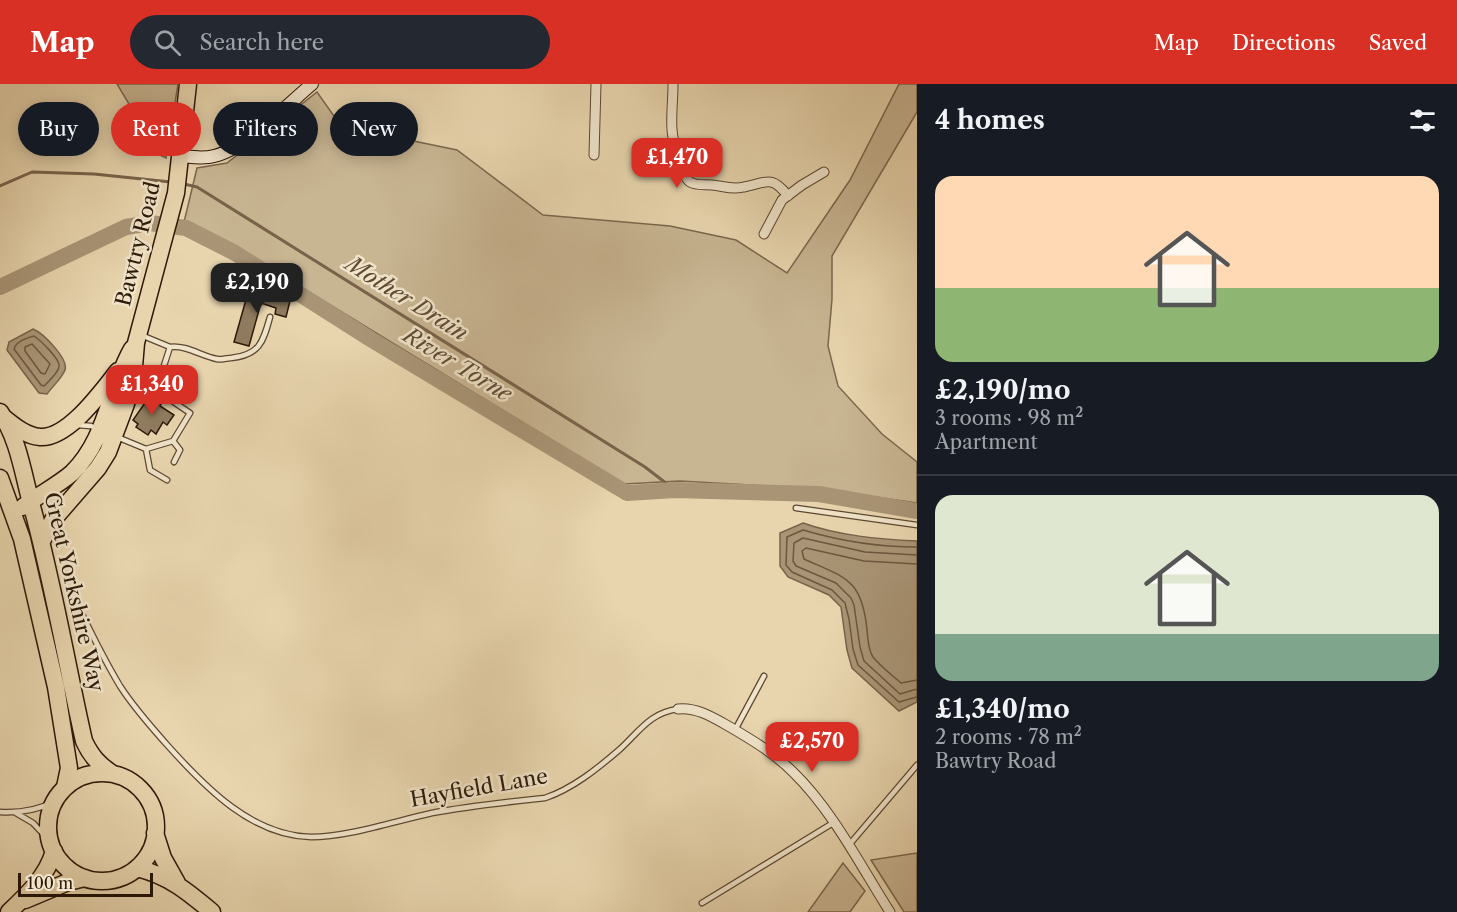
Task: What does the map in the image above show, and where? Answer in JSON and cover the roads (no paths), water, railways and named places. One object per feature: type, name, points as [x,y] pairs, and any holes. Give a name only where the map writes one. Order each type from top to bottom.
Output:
[{"type":"highway","name":"Bawtry Road","points":[[186,102],[188,84]]},
{"type":"highway","name":"Bawtry Road","points":[[32,507],[72,472],[108,433],[133,378],[137,338],[176,193],[181,156]]},
{"type":"highway","name":"Bawtry Road","points":[[42,541],[65,504],[88,483],[98,468],[123,366],[137,338]]},
{"type":"highway","points":[[1,414],[27,434],[48,437],[69,426],[123,366]]},
{"type":"highway","name":"Great Yorkshire Way","points":[[1,414],[25,475],[42,541],[84,741],[91,756],[113,774]]},
{"type":"highway","name":"Great Yorkshire Way","points":[[0,478],[22,539],[56,687],[69,768],[65,787]]},
{"type":"highway","name":"Bawtry Road","points":[[14,514],[32,507],[65,504]]},
{"type":"highway","points":[[15,907],[50,866],[51,845],[48,827],[53,802],[65,787],[88,774],[113,774],[134,783],[149,800],[153,811],[155,833],[177,884]]},
{"type":"highway","points":[[15,907],[68,882],[85,878],[107,880],[118,878],[137,868],[146,858],[155,833]]},
{"type":"highway","points":[[51,845],[67,867],[85,878]]},
{"type":"highway","points":[[137,868],[157,873],[177,884],[212,912]]},
{"type":"street","points":[[181,156],[213,157],[237,146],[312,84]]},
{"type":"street","points":[[594,155],[596,84]]},
{"type":"street","points":[[673,84],[672,131],[683,174],[688,181],[696,185],[714,185],[734,189],[765,180],[771,181],[788,196]]},
{"type":"street","points":[[764,234],[782,200],[824,172]]},
{"type":"street","name":"Hayfield Lane","points":[[678,709],[688,708],[714,717],[760,744],[792,771],[814,795],[890,912]]},
{"type":"lane","points":[[137,338],[170,347],[182,347],[218,359],[244,357],[255,351],[266,332],[270,317]]},
{"type":"lane","points":[[160,378],[170,347]]},
{"type":"lane","points":[[69,426],[82,424],[146,449],[172,441],[190,413],[162,394]]},
{"type":"lane","points":[[172,441],[180,450],[174,462]]},
{"type":"lane","points":[[146,449],[150,471],[168,480]]},
{"type":"lane","points":[[796,508],[917,525]]},
{"type":"lane","name":"Hayfield Lane","points":[[72,593],[122,688],[153,729],[192,773],[222,800],[255,821],[286,833],[310,837],[334,834],[435,813],[544,798],[558,794],[619,750],[649,720],[678,709]]},
{"type":"lane","points":[[735,730],[764,676]]},
{"type":"lane","points":[[848,845],[917,765]]},
{"type":"lane","points":[[0,812],[16,813],[42,808],[53,802]]},
{"type":"lane","points":[[16,813],[33,823],[51,845]]},
{"type":"lane","points":[[702,903],[833,823]]},
{"type":"water","points":[[33,329],[54,347],[65,365],[62,376],[47,394],[39,393],[7,350],[9,342]]},
{"type":"water","points":[[803,523],[859,536],[917,541],[917,702],[899,711],[852,668],[841,607],[829,595],[788,577],[780,566],[780,533]]},
{"type":"waterway","name":"Mother Drain","points":[[0,186],[32,172],[94,174],[171,182]]},
{"type":"waterway","name":"Mother Drain","points":[[184,184],[197,187],[645,467],[675,490]]},
{"type":"waterway","name":"River Torne","points":[[0,287],[126,227],[150,223],[186,228],[235,253],[372,340],[627,493],[675,490],[819,494],[917,511]]}]
